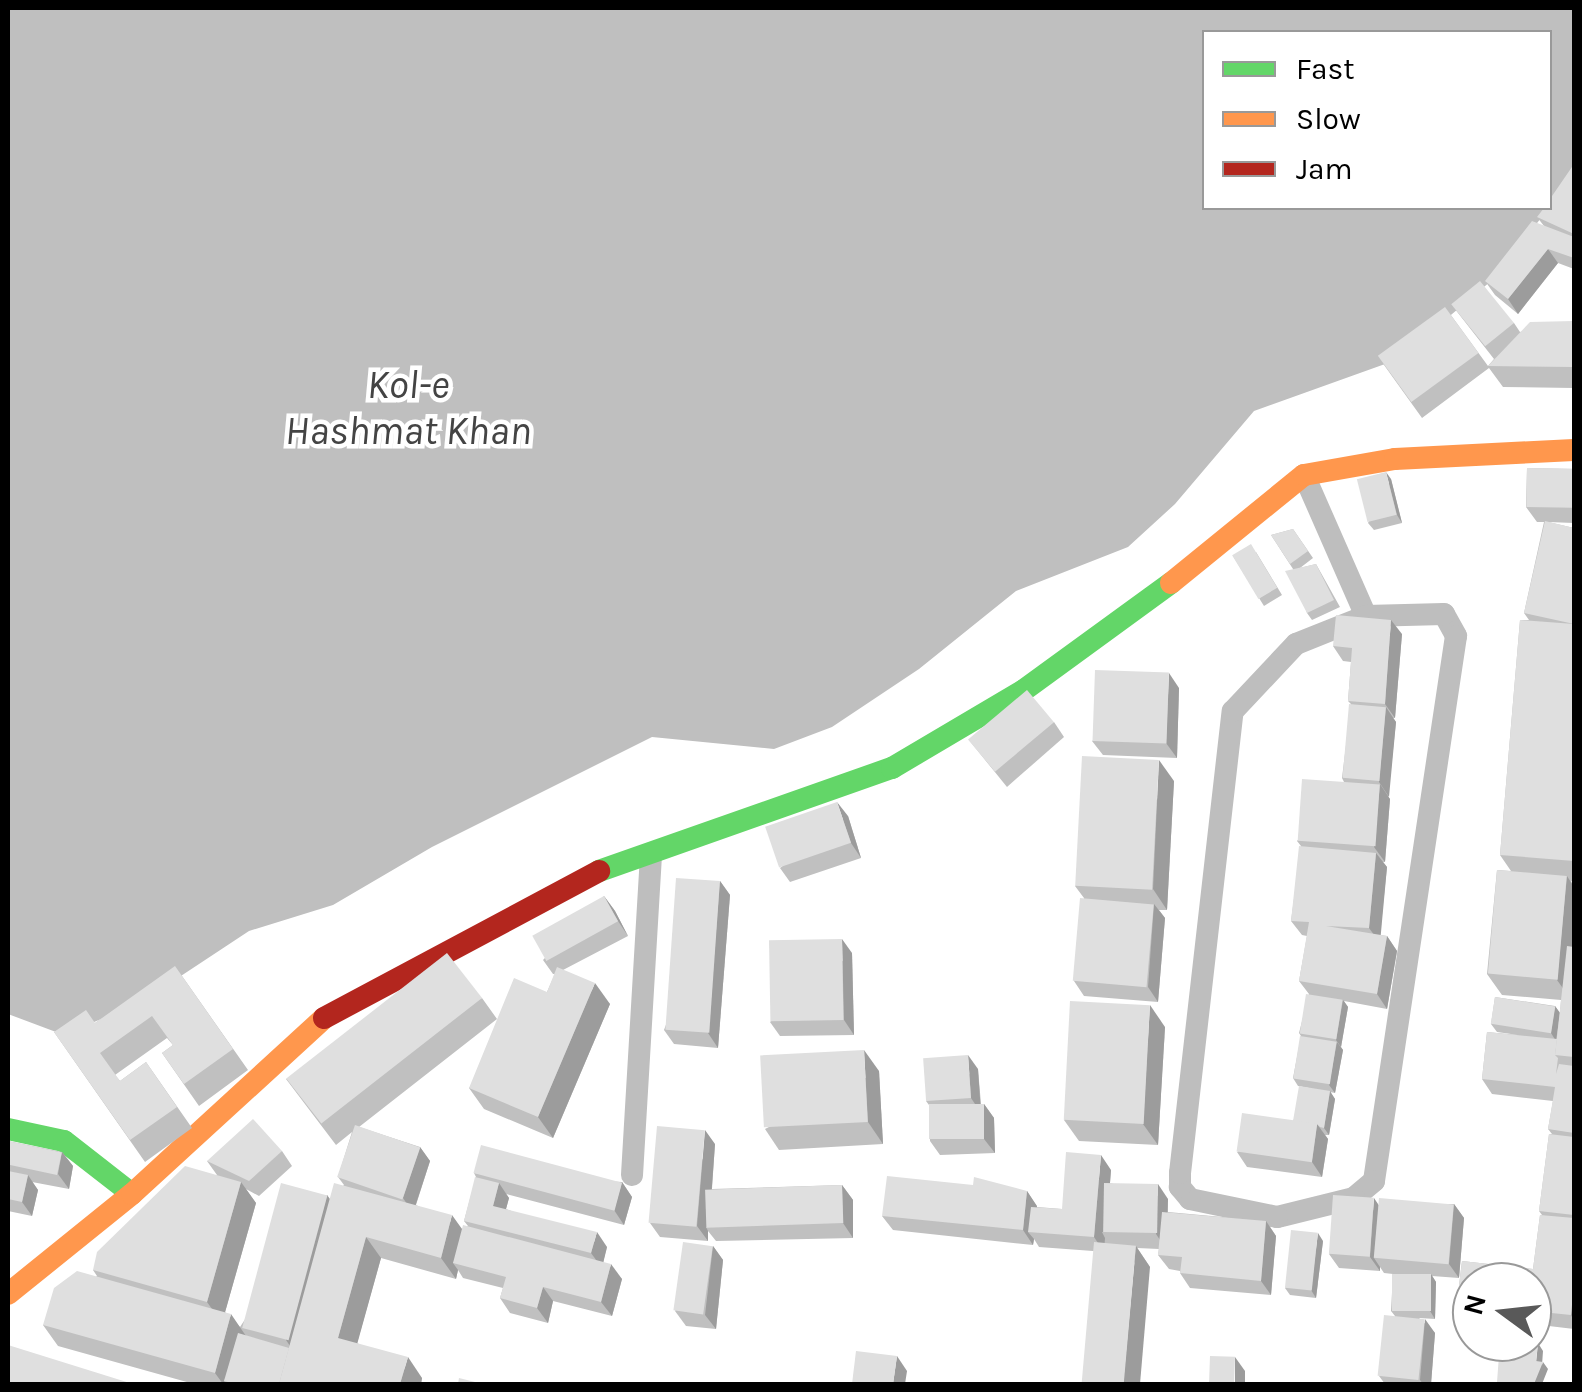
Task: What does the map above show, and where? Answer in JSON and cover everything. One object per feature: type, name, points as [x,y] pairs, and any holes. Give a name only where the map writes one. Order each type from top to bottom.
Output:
[{"type":"street","points":[[8,1294],[132,1194],[335,1008],[585,876],[892,768],[1024,690],[1180,576],[1304,474],[1395,460],[1574,450]]},
{"type":"street","points":[[8,1129],[64,1141],[132,1194]]},
{"type":"lane","points":[[1304,474],[1366,616]]},
{"type":"lane","points":[[1444,614],[1456,636],[1374,1180],[1354,1198],[1277,1218],[1190,1198],[1180,1172],[1233,711],[1296,644],[1366,616],[1444,614]]},
{"type":"lane","points":[[632,1175],[651,852]]},
{"type":"water","name":"Kol-e Hashmat Khan","points":[[8,8],[1574,8],[1574,172],[1552,203],[1552,30],[1202,30],[1202,210],[1547,210],[1491,281],[1399,359],[1254,411],[1175,504],[1128,547],[1016,591],[919,669],[832,727],[774,749],[652,737],[432,847],[333,905],[249,931],[143,1001],[64,1035],[8,1014]]},
{"type":"building","points":[[1574,164],[1574,234],[1537,217],[1542,210],[1552,210],[1552,196]]},
{"type":"building","points":[[1532,221],[1574,237],[1574,258],[1548,249],[1508,299],[1485,281]]},
{"type":"building","points":[[1480,281],[1514,323],[1485,346],[1451,304]]},
{"type":"building","points":[[1445,307],[1479,353],[1411,402],[1378,356]]},
{"type":"building","points":[[1574,321],[1574,367],[1488,366],[1530,322]]},
{"type":"building","points":[[1527,468],[1574,469],[1573,508],[1526,507]]},
{"type":"building","points":[[1386,472],[1397,515],[1368,522],[1357,479]]},
{"type":"building","points":[[1545,521],[1574,528],[1574,624],[1524,613]]},
{"type":"building","points":[[1293,529],[1308,551],[1290,564],[1271,535]]},
{"type":"building","points":[[1251,544],[1277,588],[1258,599],[1232,555]]},
{"type":"building","points":[[1316,564],[1334,600],[1307,613],[1285,571]]},
{"type":"building","points":[[1336,615],[1391,620],[1385,704],[1348,701],[1352,648],[1333,646]]},
{"type":"building","points":[[1520,620],[1574,624],[1574,861],[1500,855]]},
{"type":"building","points":[[1095,670],[1169,673],[1166,744],[1093,741]]},
{"type":"building","points":[[1027,690],[1054,722],[995,772],[968,739]]},
{"type":"building","points":[[1349,704],[1386,707],[1379,781],[1343,778]]},
{"type":"building","points":[[1082,756],[1159,760],[1152,890],[1075,886]]},
{"type":"building","points":[[1302,779],[1380,784],[1375,846],[1298,841]]},
{"type":"building","points":[[837,802],[851,843],[779,867],[765,827]]},
{"type":"building","points":[[1299,846],[1376,853],[1369,928],[1326,926],[1387,936],[1377,994],[1299,981],[1309,922],[1291,921]]},
{"type":"building","points":[[1497,870],[1567,876],[1558,980],[1488,974]]},
{"type":"building","points":[[676,878],[720,881],[709,1033],[665,1030]]},
{"type":"building","points":[[604,896],[618,921],[546,961],[532,936]]},
{"type":"building","points":[[1080,898],[1154,904],[1146,987],[1073,981]]},
{"type":"building","points":[[842,939],[843,1020],[770,1021],[769,940]]},
{"type":"building","points":[[1567,946],[1574,947],[1574,1057],[1555,1055]]},
{"type":"building","points":[[447,953],[482,998],[321,1124],[286,1079]]},
{"type":"building","points":[[175,966],[233,1049],[184,1084],[162,1053],[173,1045],[152,1016],[100,1053],[120,1081],[146,1062],[177,1107],[130,1140],[54,1032],[86,1010],[95,1023]]},
{"type":"building","points":[[557,967],[595,983],[538,1117],[469,1088],[514,978],[547,992]]},
{"type":"building","points":[[1306,994],[1343,1000],[1336,1039],[1300,1034]]},
{"type":"building","points":[[1495,997],[1555,1007],[1551,1033],[1491,1024]]},
{"type":"building","points":[[1070,1001],[1150,1005],[1144,1124],[1064,1120]]},
{"type":"building","points":[[1487,1032],[1557,1039],[1556,1074],[1559,1064],[1574,1066],[1574,1133],[1548,1129],[1555,1087],[1482,1079]]},
{"type":"building","points":[[1300,1036],[1337,1042],[1330,1084],[1293,1078]]},
{"type":"building","points":[[864,1050],[868,1122],[764,1127],[760,1055]]},
{"type":"building","points":[[968,1055],[971,1098],[926,1101],[923,1058]]},
{"type":"building","points":[[1299,1086],[1330,1091],[1324,1128],[1293,1121]]},
{"type":"building","points":[[929,1104],[984,1104],[984,1139],[929,1139]]},
{"type":"building","points":[[1242,1113],[1317,1124],[1312,1162],[1237,1152]]},
{"type":"building","points":[[253,1119],[282,1151],[249,1181],[207,1161]]},
{"type":"building","points":[[355,1125],[420,1147],[402,1199],[337,1177]]},
{"type":"building","points":[[657,1126],[705,1130],[696,1227],[649,1223]]},
{"type":"building","points":[[1549,1134],[1574,1137],[1574,1215],[1539,1211]]},
{"type":"building","points":[[8,1141],[62,1152],[57,1175],[8,1165]]},
{"type":"building","points":[[481,1145],[622,1183],[615,1211],[473,1173]]},
{"type":"building","points":[[1066,1152],[1101,1155],[1094,1237],[1028,1232],[1031,1207],[1062,1209]]},
{"type":"building","points":[[185,1166],[241,1182],[207,1302],[93,1270],[97,1252]]},
{"type":"building","points":[[8,1171],[28,1175],[22,1202],[8,1199]]},
{"type":"building","points":[[887,1176],[973,1185],[974,1177],[1027,1191],[1023,1230],[882,1216]]},
{"type":"building","points":[[475,1177],[499,1183],[493,1206],[597,1232],[591,1253],[464,1221]]},
{"type":"building","points":[[281,1183],[327,1195],[289,1340],[242,1328]]},
{"type":"building","points":[[334,1183],[452,1215],[441,1258],[366,1237],[338,1338],[408,1357],[400,1384],[279,1384]]},
{"type":"building","points":[[1104,1183],[1158,1184],[1157,1233],[1103,1232]]},
{"type":"building","points":[[842,1185],[843,1223],[706,1228],[705,1190]]},
{"type":"building","points":[[1333,1195],[1374,1198],[1370,1257],[1329,1254]]},
{"type":"building","points":[[1379,1198],[1454,1205],[1448,1264],[1374,1258]]},
{"type":"building","points":[[1162,1212],[1266,1221],[1261,1281],[1180,1273],[1182,1257],[1158,1255]]},
{"type":"building","points":[[1540,1215],[1574,1218],[1571,1315],[1552,1313],[1552,1262],[1534,1262]]},
{"type":"building","points":[[463,1225],[611,1264],[601,1302],[543,1287],[537,1308],[500,1298],[506,1277],[453,1263]]},
{"type":"building","points":[[1291,1230],[1318,1233],[1312,1291],[1285,1288]]},
{"type":"building","points":[[683,1242],[713,1246],[703,1315],[673,1310]]},
{"type":"building","points":[[1094,1242],[1136,1246],[1124,1384],[1082,1384]]},
{"type":"building","points":[[77,1271],[231,1314],[215,1373],[43,1325],[54,1288]]},
{"type":"building","points":[[1392,1274],[1431,1274],[1431,1311],[1392,1311]]},
{"type":"building","points":[[1384,1315],[1425,1319],[1418,1380],[1378,1376]]},
{"type":"building","points":[[238,1333],[289,1348],[279,1384],[224,1381]]},
{"type":"building","points":[[8,1345],[133,1384],[8,1384]]},
{"type":"building","points":[[856,1351],[897,1356],[893,1384],[852,1384]]},
{"type":"building","points":[[1210,1356],[1235,1357],[1234,1384],[1209,1384]]},
{"type":"building","points":[[1498,1362],[1543,1362],[1534,1384],[1497,1382]]},
{"type":"building","points":[[459,1378],[483,1384],[458,1384]]},
{"type":"traffic: fast","points":[[599,871],[892,768],[1024,690],[1171,583]]},
{"type":"traffic: fast","points":[[8,1129],[64,1141],[132,1194]]},
{"type":"traffic: slow","points":[[1171,583],[1304,475],[1395,459],[1574,450]]},
{"type":"traffic: slow","points":[[8,1294],[132,1194],[324,1018]]},
{"type":"traffic: jam","points":[[324,1018],[599,871]]}]
